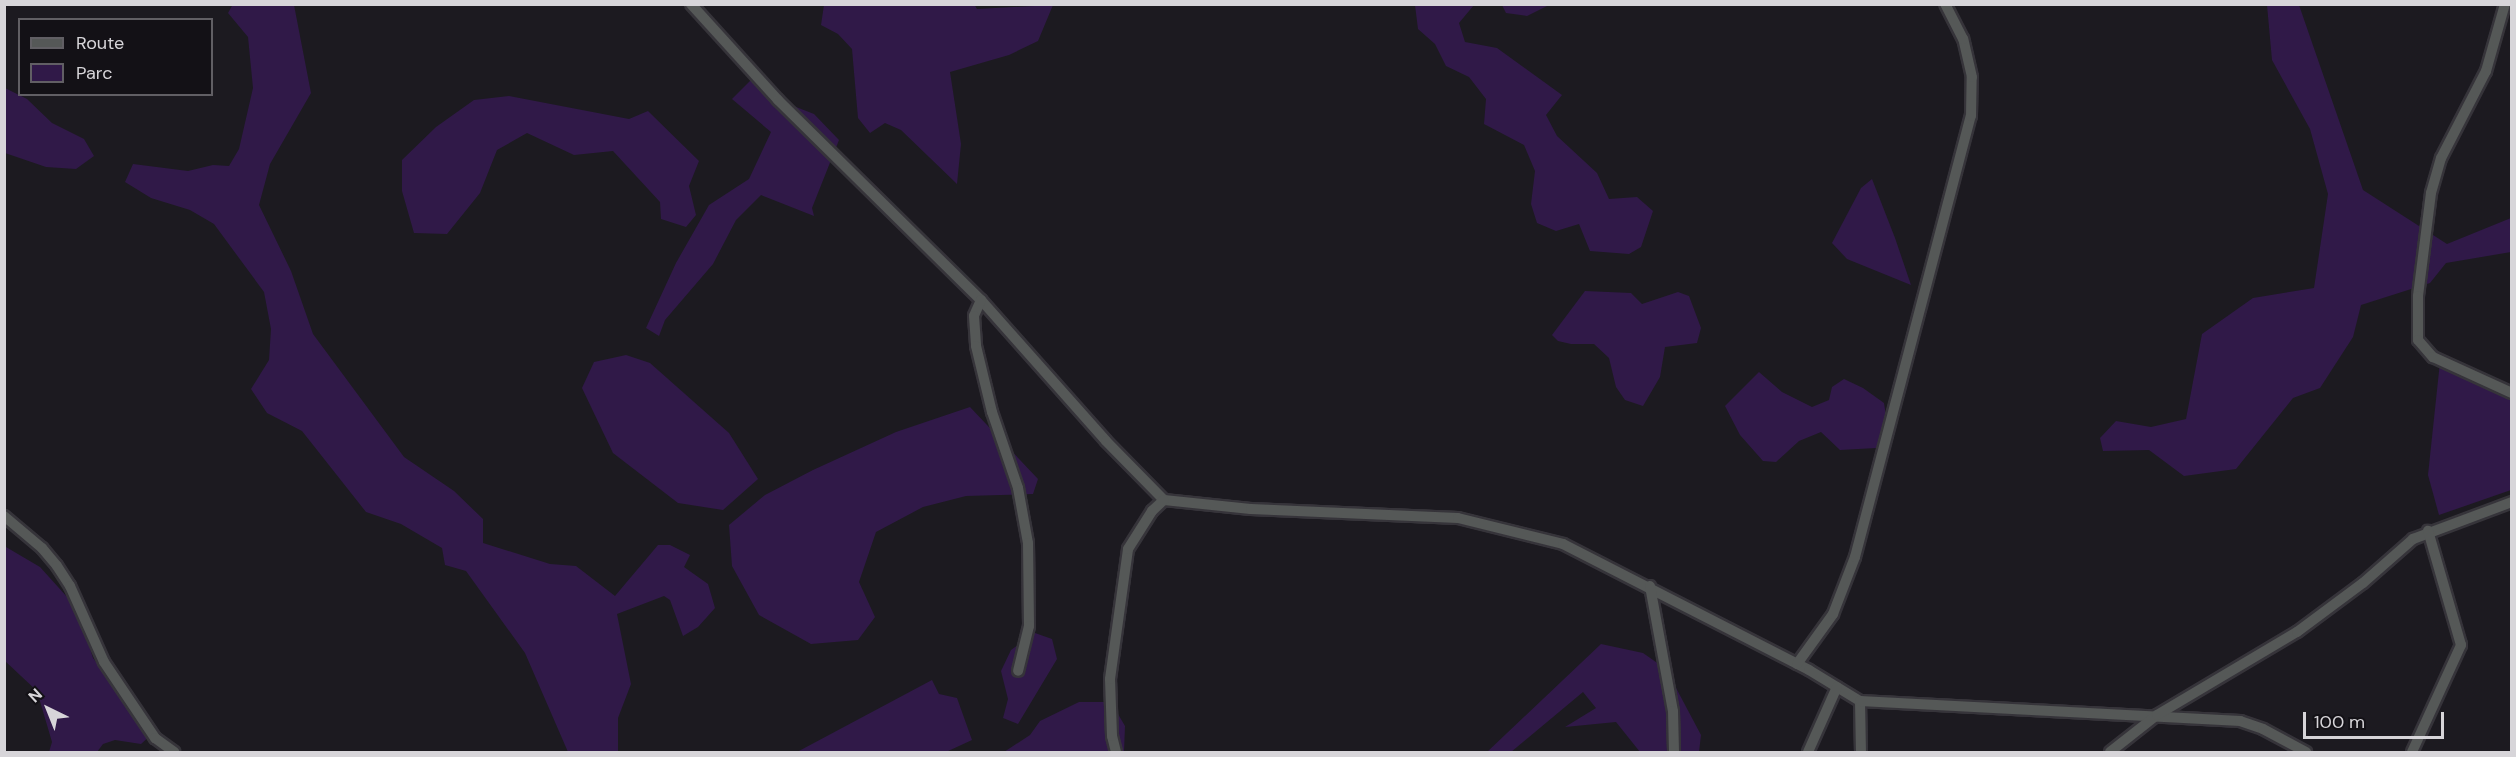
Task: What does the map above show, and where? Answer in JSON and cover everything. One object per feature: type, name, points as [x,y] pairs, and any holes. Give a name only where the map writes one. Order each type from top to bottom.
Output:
[{"type":"street","points":[[691,4],[778,100],[981,300],[1106,441],[1164,500],[1251,509],[1458,518],[1563,544],[1650,586],[1797,664],[1860,701],[2240,721],[2263,729],[2306,753]]},
{"type":"street","points":[[1797,664],[1833,614],[1856,557],[1971,116],[1972,77],[1963,39],[1945,4]]},
{"type":"street","points":[[2505,4],[2486,70],[2441,158],[2431,193],[2418,296],[2418,340],[2433,357],[2511,393]]},
{"type":"street","points":[[981,300],[974,316],[976,346],[992,412],[1018,488],[1028,543],[1029,626],[1018,670]]},
{"type":"street","points":[[1116,753],[1112,735],[1110,679],[1128,549],[1152,511],[1164,500]]},
{"type":"street","points":[[2110,753],[2157,715],[2263,655],[2363,583],[2400,548],[2428,531],[2511,502]]},
{"type":"street","points":[[4,516],[42,548],[57,566],[70,586],[104,662],[155,738],[174,753]]},
{"type":"street","points":[[2412,753],[2461,645],[2428,531]]},
{"type":"street","points":[[1650,586],[1673,711],[1674,753]]},
{"type":"street","points":[[1808,753],[1837,687]]},
{"type":"street","points":[[1860,701],[1861,753]]},
{"type":"green space","points":[[233,4],[294,5],[311,93],[270,164],[259,205],[291,271],[313,334],[404,457],[454,491],[483,519],[483,543],[550,564],[576,566],[615,596],[658,545],[670,545],[690,555],[684,567],[708,584],[715,608],[698,627],[683,636],[670,600],[664,596],[617,614],[631,684],[618,718],[618,752],[568,752],[525,653],[466,571],[445,565],[442,548],[401,524],[366,512],[302,431],[267,413],[251,389],[269,360],[271,329],[264,292],[214,224],[190,210],[151,198],[125,182],[133,164],[188,171],[213,165],[229,166],[239,149],[253,88],[248,37],[228,13]]},
{"type":"green space","points":[[974,4],[977,9],[1053,5],[1038,41],[1009,55],[950,72],[961,144],[957,184],[901,130],[885,123],[870,133],[858,118],[852,49],[838,34],[821,25],[824,5]]},
{"type":"green space","points":[[1415,5],[1474,5],[1459,23],[1465,42],[1497,48],[1562,95],[1546,115],[1557,136],[1597,173],[1609,199],[1637,197],[1653,211],[1641,247],[1629,254],[1590,251],[1579,224],[1556,231],[1537,223],[1531,204],[1535,171],[1524,145],[1484,124],[1486,99],[1469,77],[1446,66],[1435,44],[1418,29]]},
{"type":"green space","points":[[1502,5],[1549,5],[1527,16],[1506,13]]},
{"type":"green space","points":[[2267,5],[2299,5],[2363,190],[2447,244],[2511,218],[2511,252],[2446,263],[2430,283],[2361,305],[2353,337],[2320,388],[2293,398],[2236,469],[2184,476],[2149,450],[2103,451],[2100,438],[2116,421],[2151,427],[2186,419],[2202,334],[2253,298],[2314,288],[2328,194],[2310,129],[2272,60]]},
{"type":"green space","points":[[753,78],[778,100],[814,114],[839,140],[812,208],[814,216],[761,195],[736,220],[713,264],[665,320],[659,336],[646,328],[676,263],[709,205],[749,179],[771,132],[732,99]]},
{"type":"green space","points":[[5,88],[27,99],[52,123],[84,139],[94,156],[76,169],[46,167],[5,153]]},
{"type":"green space","points":[[509,96],[629,119],[648,111],[699,161],[689,186],[696,215],[686,227],[661,219],[660,202],[613,151],[574,155],[527,133],[497,150],[480,193],[447,234],[414,233],[402,191],[402,160],[436,127],[474,100]]},
{"type":"green space","points":[[1872,179],[1911,285],[1847,259],[1832,243],[1861,188]]},
{"type":"green space","points":[[1585,291],[1631,293],[1642,304],[1678,292],[1689,296],[1701,328],[1697,343],[1665,347],[1660,377],[1643,406],[1625,400],[1616,387],[1609,358],[1594,344],[1571,344],[1558,341],[1552,335]]},
{"type":"green space","points":[[626,355],[650,363],[729,433],[758,479],[723,510],[678,503],[613,453],[582,388],[594,362]]},
{"type":"green space","points":[[2440,362],[2511,392],[2511,490],[2439,515],[2428,475]]},
{"type":"green space","points":[[1759,372],[1782,392],[1812,407],[1829,400],[1832,387],[1844,379],[1863,388],[1884,403],[1887,422],[1876,448],[1840,450],[1821,432],[1799,441],[1776,462],[1763,461],[1740,435],[1725,406]]},
{"type":"green space","points":[[970,407],[1038,479],[1033,494],[966,496],[923,507],[876,532],[859,582],[875,617],[858,640],[811,644],[759,615],[732,566],[729,525],[765,495],[813,470],[896,432]]},
{"type":"green space","points":[[6,547],[40,567],[77,608],[93,658],[152,734],[141,744],[115,740],[103,744],[97,752],[49,752],[52,742],[37,691],[5,661]]},
{"type":"green space","points":[[1035,633],[1052,639],[1057,659],[1018,724],[1003,718],[1008,699],[1001,671],[1011,650]]},
{"type":"green space","points":[[1601,644],[1643,653],[1666,669],[1701,735],[1699,752],[1640,752],[1616,722],[1565,727],[1596,708],[1583,692],[1511,752],[1487,752]]},
{"type":"green space","points":[[932,680],[939,694],[957,698],[972,740],[946,752],[797,752]]},
{"type":"green space","points":[[1079,702],[1111,702],[1125,726],[1124,752],[1004,752],[1030,735],[1040,721]]}]
